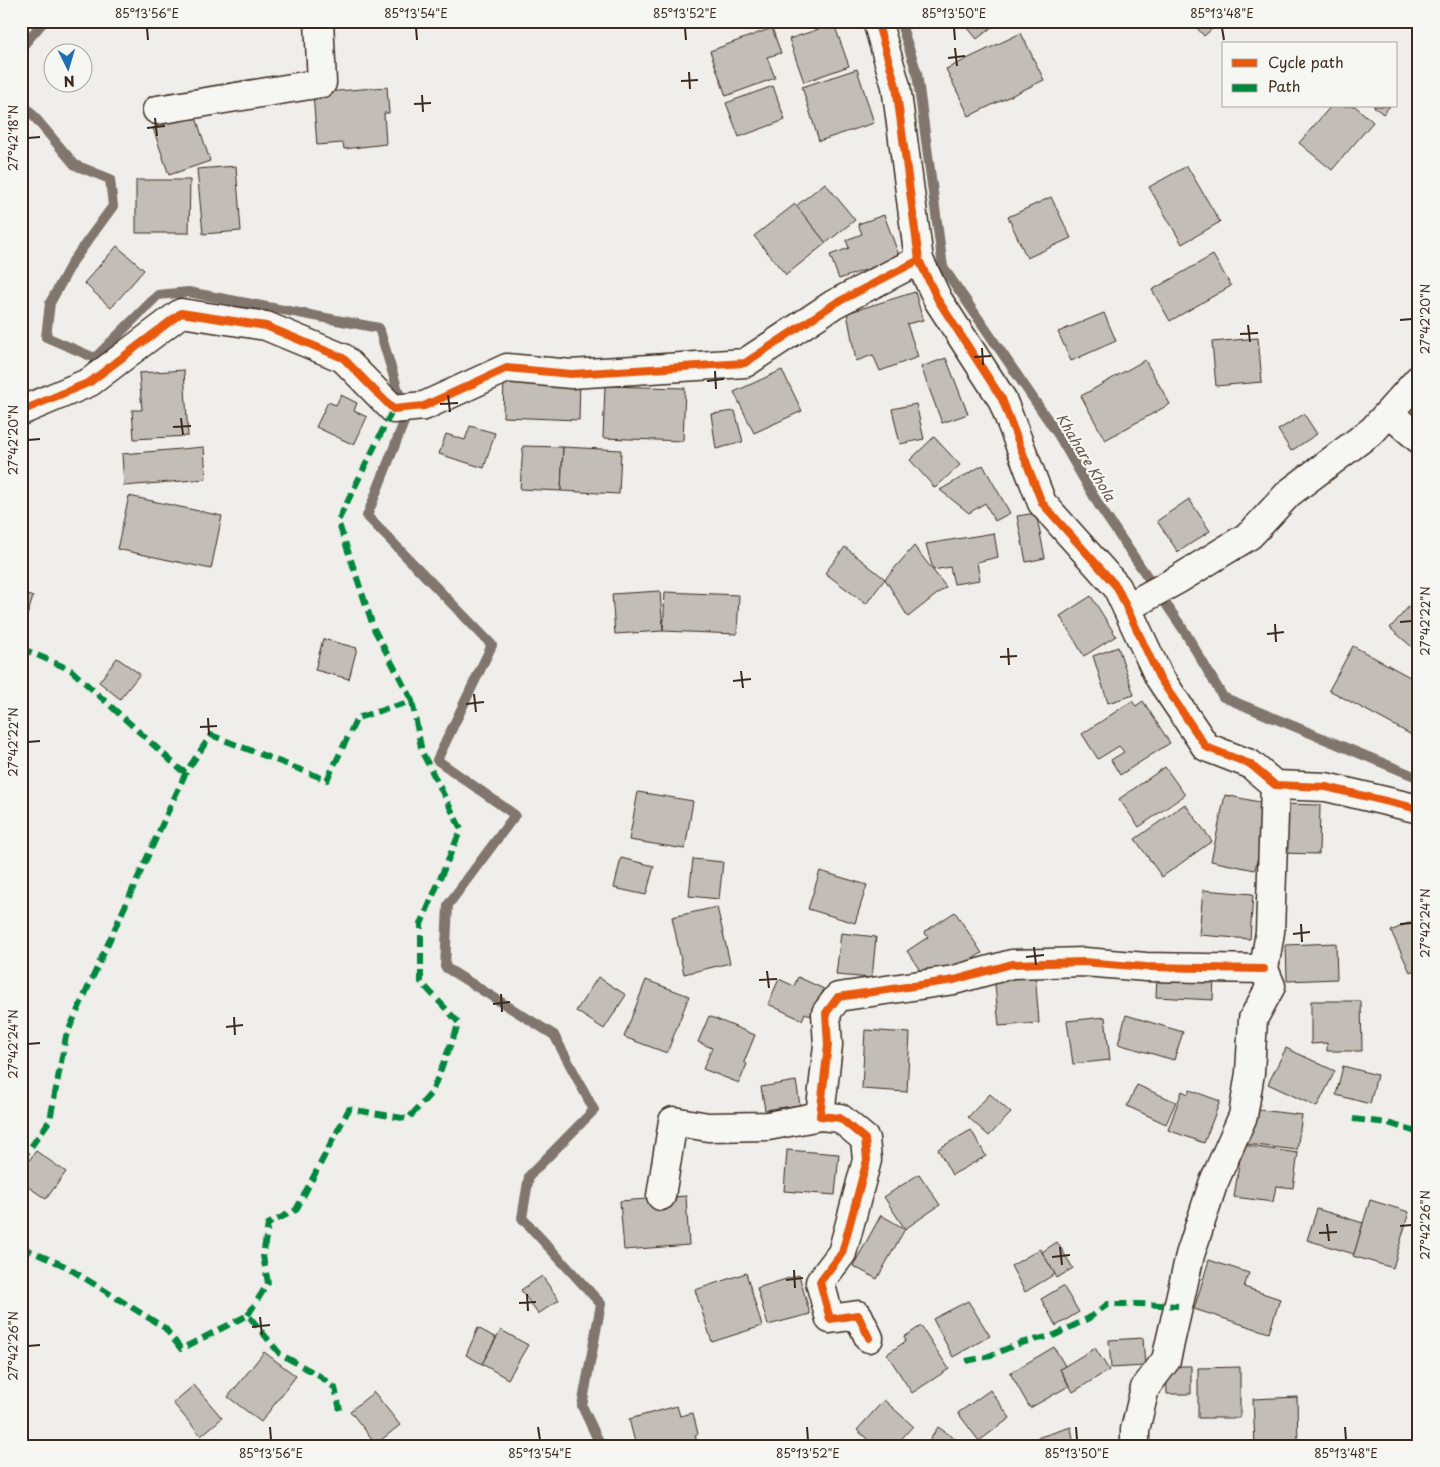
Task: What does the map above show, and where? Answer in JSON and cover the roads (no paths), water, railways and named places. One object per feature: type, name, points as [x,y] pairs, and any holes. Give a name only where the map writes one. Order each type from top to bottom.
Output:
[{"type":"street","points":[[157,110],[322,83],[319,21]]},
{"type":"street","points":[[877,21],[896,86],[919,260],[938,300],[1002,399],[1042,503],[1117,587],[1128,607],[1159,677],[1206,747],[1250,764],[1275,785],[1326,787],[1419,809]]},
{"type":"street","points":[[21,411],[90,382],[181,314],[266,326],[343,358],[393,408],[424,406],[507,368],[571,374],[745,363],[834,304],[919,260]]},
{"type":"street","points":[[1128,607],[1177,580],[1250,535],[1289,493],[1373,430],[1419,379]]},
{"type":"street","points":[[1389,413],[1419,439]]},
{"type":"street","points":[[1135,1446],[1135,1430],[1145,1388],[1166,1360],[1190,1255],[1213,1184],[1243,1116],[1250,1073],[1253,1019],[1270,986],[1264,969],[1270,932],[1275,785]]},
{"type":"street","points":[[820,1116],[828,1045],[826,1013],[838,997],[954,980],[1012,964],[1084,962],[1146,967],[1264,969]]},
{"type":"street","points":[[661,1196],[673,1121],[708,1127],[768,1126],[820,1116],[840,1118],[865,1139],[867,1160],[842,1253],[820,1282],[830,1319],[858,1315],[869,1338]]},
{"type":"waterway","points":[[21,48],[44,21]]},
{"type":"waterway","name":"Khahare Khola","points":[[900,21],[917,73],[943,267],[1059,436],[1100,507],[1185,632],[1223,697],[1419,778]]},
{"type":"waterway","points":[[21,101],[75,165],[110,179],[113,206],[73,261],[50,303],[46,337],[95,358],[158,295],[188,292],[379,328],[406,417],[367,516],[492,645],[437,760],[515,815],[448,905],[445,967],[554,1035],[594,1110],[529,1176],[522,1218],[601,1304],[582,1406],[601,1446]]}]
